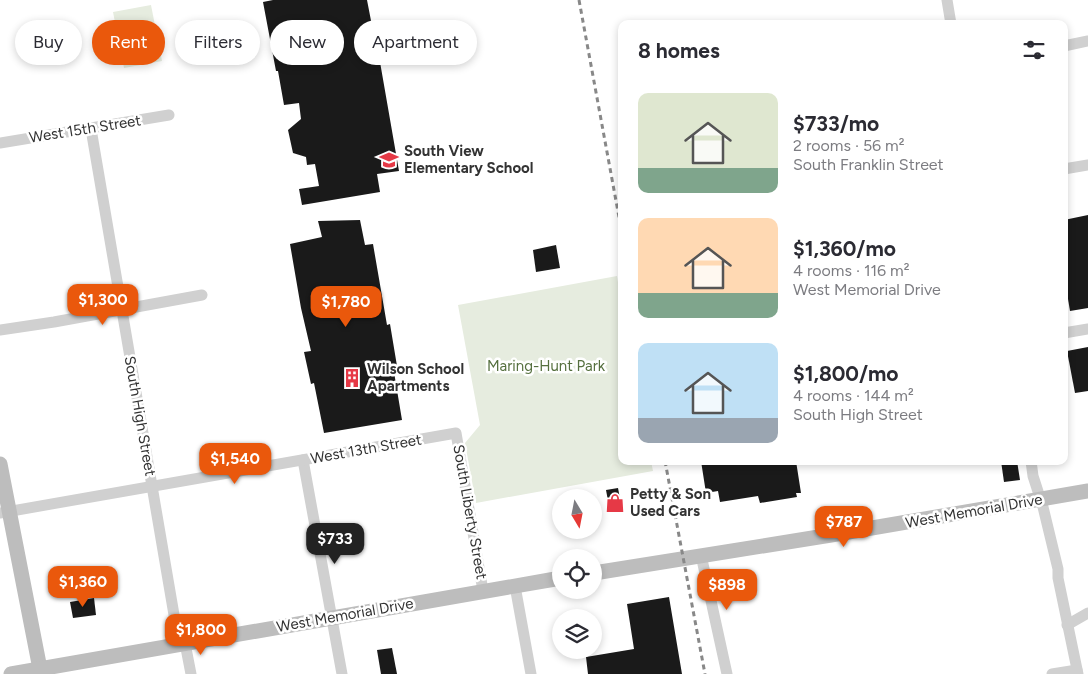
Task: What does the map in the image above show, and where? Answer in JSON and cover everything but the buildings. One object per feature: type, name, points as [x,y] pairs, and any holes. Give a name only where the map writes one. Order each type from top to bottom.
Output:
[{"type":"main road","points":[[0,464],[5,513],[41,672]]},
{"type":"main road","name":"West Memorial Drive","points":[[602,572],[1088,491]]},
{"type":"main road","name":"West Memorial Drive","points":[[11,674],[41,672],[182,644],[552,580]]},
{"type":"street","points":[[947,0],[950,20]]},
{"type":"street","points":[[1068,45],[1088,41]]},
{"type":"street","name":"West 15th Street","points":[[0,143],[169,115]]},
{"type":"street","name":"South High Street","points":[[91,129],[152,487],[182,644],[191,674]]},
{"type":"street","points":[[1068,169],[1088,165]]},
{"type":"street","points":[[0,330],[202,296]]},
{"type":"street","points":[[1068,332],[1088,329]]},
{"type":"street","name":"West 13th Street","points":[[5,513],[456,433]]},
{"type":"street","name":"South Liberty Street","points":[[456,433],[483,591]]},
{"type":"street","points":[[303,460],[342,674]]},
{"type":"street","points":[[1032,465],[1058,569],[1058,578],[1077,672],[1052,674]]},
{"type":"street","points":[[701,555],[727,674]]},
{"type":"street","points":[[514,586],[531,674]]},
{"type":"street","points":[[1067,625],[1088,613]]},
{"type":"green space","points":[[151,5],[154,20],[115,20],[113,12]]},
{"type":"green space","points":[[123,65],[140,65],[124,68]]},
{"type":"green space","name":"Maring-Hunt Park","points":[[617,276],[618,465],[652,465],[653,471],[476,503],[465,443],[480,425],[458,305]]},
{"type":"railway","points":[[579,0],[618,212]]},
{"type":"railway","points":[[666,465],[705,674]]},
{"type":"place","name":"South View Elementary School","points":[[389,160]]},
{"type":"place","name":"Wilson School Apartments","points":[[352,378]]},
{"type":"place","name":"Petty & Son Used Cars","points":[[615,503]]}]
